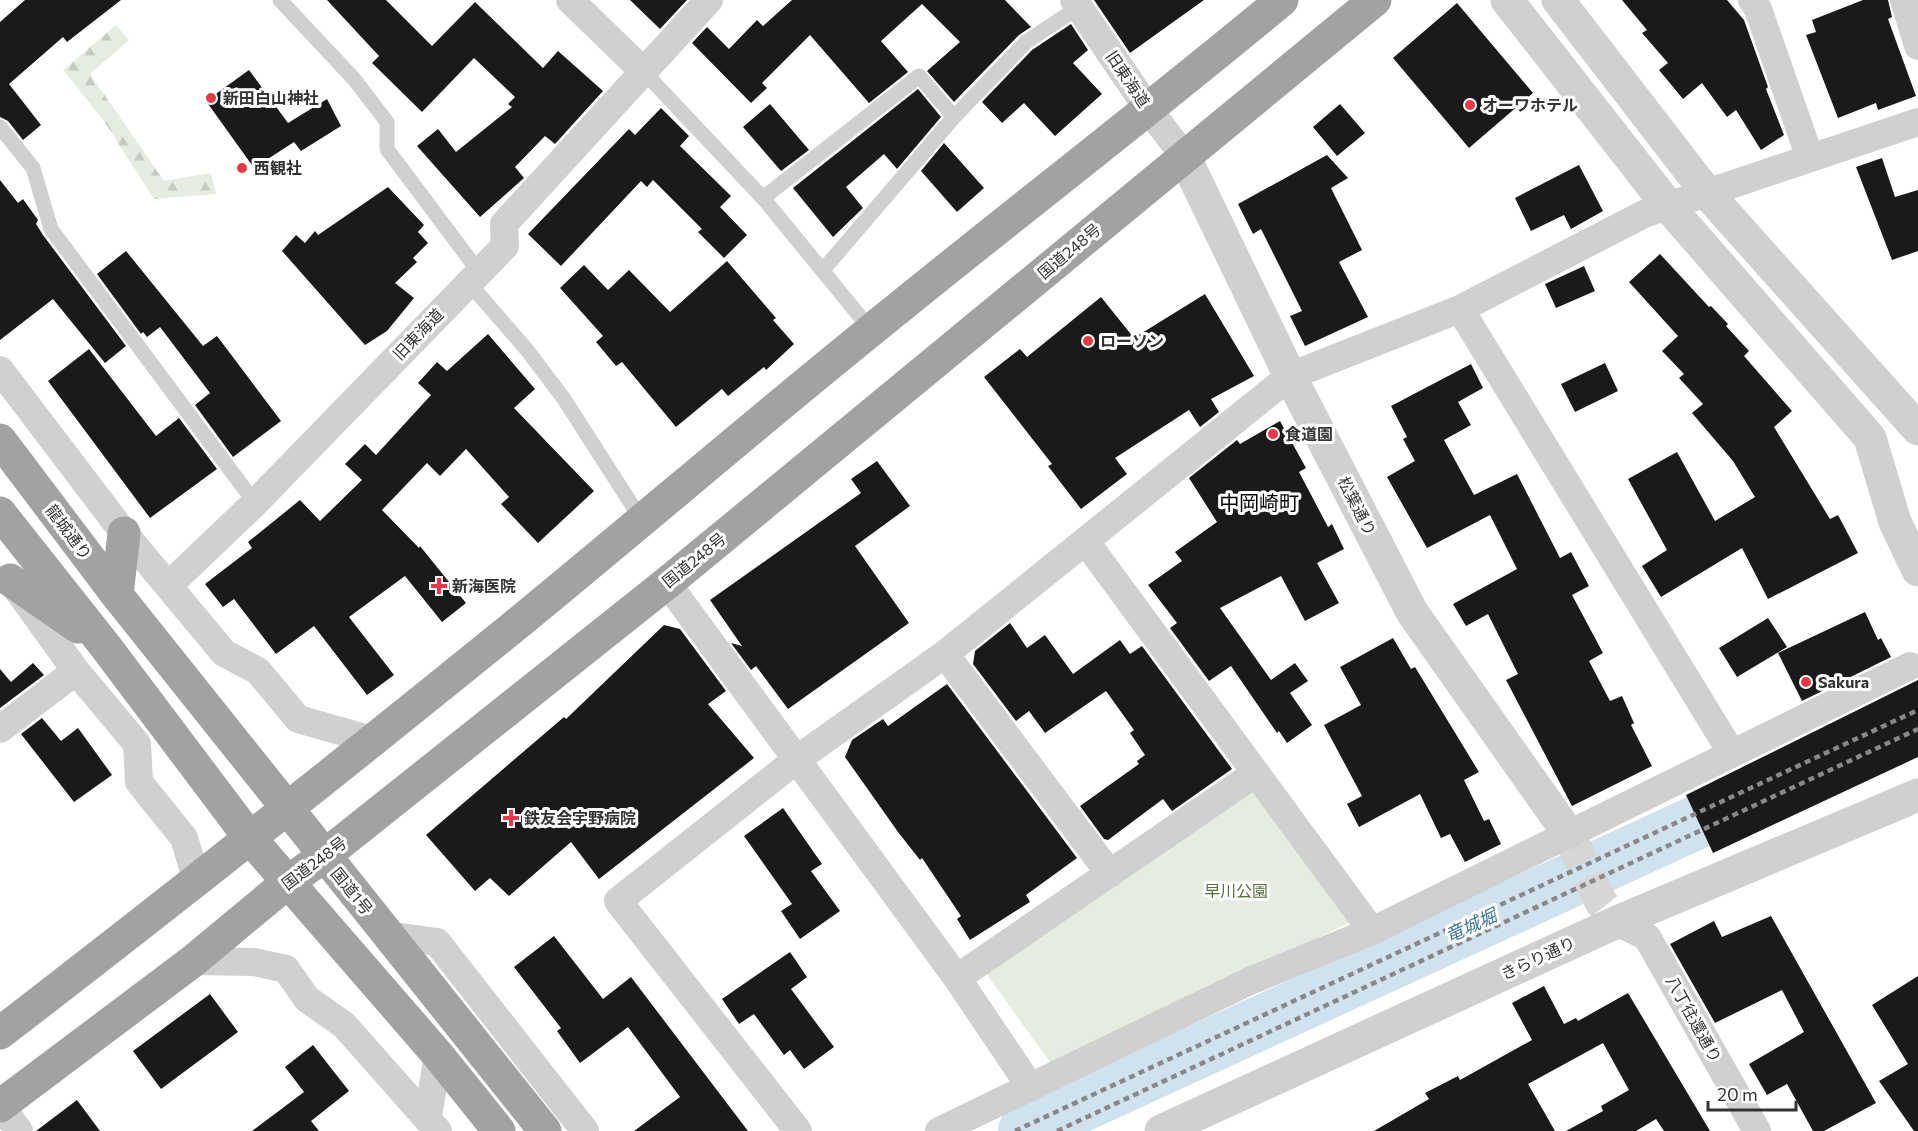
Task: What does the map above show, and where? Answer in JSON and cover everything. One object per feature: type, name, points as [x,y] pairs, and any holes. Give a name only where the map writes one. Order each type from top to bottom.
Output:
[{"type":"highway","points":[[0,1033],[197,881],[285,808],[516,625],[871,330],[1149,110],[1282,0]]},
{"type":"highway","name":"国道248号","points":[[0,1105],[194,961],[288,882],[324,856],[667,583],[1375,0]]},
{"type":"highway","name":"龍城通り","points":[[0,440],[139,622]]},
{"type":"highway","points":[[0,513],[106,647],[249,837],[438,1055],[499,1131]]},
{"type":"highway","points":[[117,595],[123,533]]},
{"type":"highway","points":[[5,574],[106,647]]},
{"type":"highway","name":"国道1号","points":[[139,622],[285,808],[545,1131]]},
{"type":"street","points":[[570,0],[643,71]]},
{"type":"street","name":"旧東海道","points":[[170,585],[255,503],[505,246],[504,224],[709,0]]},
{"type":"street","points":[[1507,0],[1669,207],[1870,438],[1895,522],[1918,570]]},
{"type":"street","points":[[1558,0],[1707,193],[1918,429]]},
{"type":"street","points":[[1752,0],[1758,9],[1810,158]]},
{"type":"street","points":[[1904,0],[1918,46]]},
{"type":"street","name":"旧東海道","points":[[1077,4],[1149,110],[1184,156]]},
{"type":"street","points":[[798,1131],[618,901],[796,760],[945,654],[1290,376],[1460,309],[1644,214],[1918,122]]},
{"type":"street","name":"松葉通り","points":[[1184,156],[1290,376],[1412,612],[1568,833]]},
{"type":"street","points":[[1460,309],[1731,752]]},
{"type":"street","points":[[0,370],[123,533],[170,585],[224,653],[258,671],[297,719],[372,740]]},
{"type":"street","points":[[1086,542],[1372,932]]},
{"type":"street","points":[[5,574],[76,671],[137,744],[139,782],[184,838],[197,881]]},
{"type":"street","points":[[667,583],[957,978],[1031,1088]]},
{"type":"street","points":[[945,654],[1110,874]]},
{"type":"street","points":[[939,1131],[1252,980],[1372,932],[1731,752],[1910,666]]},
{"type":"street","points":[[0,729],[76,671]]},
{"type":"street","points":[[957,978],[1256,773]]},
{"type":"street","name":"きらり通り","points":[[1161,1131],[1617,922],[1918,795]]},
{"type":"street","name":"八丁往還通り","points":[[1617,922],[1647,937],[1757,1131]]},
{"type":"street","points":[[387,935],[437,942],[585,1131]]},
{"type":"street","points":[[194,961],[254,962],[286,969],[307,999],[344,1025],[433,1124]]},
{"type":"street","points":[[453,1016],[504,1028]]},
{"type":"street","points":[[433,1124],[438,1055]]},
{"type":"street","points":[[0,1105],[19,1131]]},
{"type":"lane","points":[[280,0],[354,79],[387,122],[387,149],[473,277],[564,399],[641,519]]},
{"type":"lane","points":[[823,270],[954,117],[1026,42],[1077,4]]},
{"type":"lane","points":[[643,71],[763,198],[871,330]]},
{"type":"lane","points":[[763,198],[919,76],[954,117]]},
{"type":"lane","points":[[0,127],[33,168],[51,230],[255,503]]},
{"type":"green space","points":[[116,25],[129,40],[90,74],[164,181],[211,173],[216,194],[154,199],[104,121],[63,70]]},
{"type":"green space","name":"早川公園","points":[[1256,782],[1357,919],[1052,1065],[985,972]]},
{"type":"building","points":[[25,0],[121,0],[67,42],[63,37],[9,84],[41,125],[23,140],[8,121],[0,117],[0,22]]},
{"type":"building","points":[[327,0],[386,0],[432,46],[475,2],[543,68],[558,51],[603,91],[555,144],[545,136],[515,167],[524,178],[480,217],[417,146],[438,129],[456,152],[512,107],[508,104],[515,97],[474,58],[422,112],[372,63],[379,56]]},
{"type":"building","points":[[630,0],[687,0],[660,29]]},
{"type":"building","points":[[792,0],[1005,0],[1031,27],[1019,35],[954,102],[927,71],[960,42],[922,4],[881,41],[908,72],[869,103],[810,35],[762,83],[767,88],[751,103],[692,43],[707,27],[729,49],[757,20],[763,26]]},
{"type":"building","points":[[1094,0],[1204,0],[1130,53]]},
{"type":"building","points":[[1622,0],[1727,0],[1744,20],[1768,87],[1766,89],[1784,135],[1761,150],[1736,110],[1727,117],[1702,83],[1683,99],[1659,70],[1668,63],[1642,33],[1647,30]]},
{"type":"building","points":[[1863,0],[1888,0],[1892,17],[1888,19],[1916,96],[1878,110],[1876,103],[1838,118],[1806,35],[1816,32],[1812,20]]},
{"type":"building","points":[[1457,3],[1533,93],[1469,148],[1393,58]]},
{"type":"building","points":[[1071,24],[1088,50],[1073,63],[1102,94],[1055,136],[1024,103],[1002,123],[982,102],[1032,50]]},
{"type":"building","points":[[249,70],[288,123],[327,99],[341,126],[301,151],[294,142],[254,168],[206,101]]},
{"type":"building","points":[[918,89],[941,117],[897,169],[884,154],[846,187],[863,208],[833,237],[793,188]]},
{"type":"building","points":[[770,104],[809,150],[781,171],[743,127]]},
{"type":"building","points":[[1340,104],[1365,133],[1337,156],[1313,127]]},
{"type":"building","points":[[661,108],[689,136],[680,146],[731,196],[720,207],[747,235],[724,258],[698,232],[702,229],[653,180],[647,187],[641,181],[561,266],[528,234],[629,129],[635,135]]},
{"type":"building","points":[[944,143],[984,188],[957,212],[921,171]]},
{"type":"building","points":[[1327,155],[1348,178],[1331,188],[1362,250],[1339,262],[1368,317],[1305,346],[1290,316],[1302,311],[1261,229],[1253,234],[1238,204]]},
{"type":"building","points":[[1882,158],[1895,197],[1918,190],[1918,251],[1892,260],[1856,167]]},
{"type":"building","points":[[1579,165],[1603,211],[1571,229],[1564,215],[1531,231],[1515,198]]},
{"type":"building","points":[[0,180],[18,203],[23,199],[38,220],[36,224],[43,235],[126,346],[105,363],[53,299],[0,340]]},
{"type":"building","points":[[388,187],[424,225],[418,232],[428,243],[413,258],[417,262],[395,283],[414,298],[387,331],[365,345],[282,251],[296,235],[305,243],[315,231],[318,235]]},
{"type":"building","points":[[126,251],[203,346],[217,336],[281,421],[233,457],[195,405],[210,393],[160,327],[147,337],[143,332],[141,334],[97,274]]},
{"type":"building","points":[[1660,254],[1728,324],[1726,326],[1749,351],[1744,356],[1792,411],[1774,427],[1830,519],[1838,515],[1858,553],[1768,599],[1742,548],[1661,597],[1642,566],[1667,550],[1628,479],[1677,452],[1715,521],[1755,497],[1733,461],[1692,413],[1703,404],[1679,378],[1684,374],[1662,351],[1678,336],[1629,282]]},
{"type":"building","points":[[727,261],[776,318],[773,320],[794,344],[766,370],[764,367],[728,396],[722,389],[676,427],[622,362],[616,366],[596,342],[603,336],[560,288],[584,265],[608,290],[629,270],[670,312]]},
{"type":"building","points":[[1584,266],[1595,291],[1556,308],[1545,284]]},
{"type":"building","points":[[1205,294],[1254,376],[1211,399],[1219,412],[1200,427],[1189,410],[1115,458],[1127,474],[1081,509],[1048,466],[1052,464],[984,377],[1020,349],[1027,357],[1101,297],[1134,338]]},
{"type":"building","points":[[488,334],[535,389],[514,408],[594,491],[538,543],[501,504],[509,497],[466,449],[440,476],[427,463],[382,510],[419,548],[420,546],[466,603],[442,622],[405,576],[349,617],[394,675],[367,695],[314,626],[276,654],[234,599],[223,607],[205,584],[252,548],[248,542],[300,500],[320,521],[362,480],[345,464],[365,444],[376,455],[431,395],[418,383],[437,362],[447,371]]},
{"type":"building","points":[[89,349],[156,436],[179,418],[217,469],[150,518],[48,381]]},
{"type":"building","points":[[1605,363],[1618,391],[1575,412],[1561,384]]},
{"type":"building","points":[[1471,364],[1483,388],[1458,402],[1471,425],[1444,440],[1474,495],[1517,474],[1560,558],[1571,552],[1589,586],[1572,595],[1603,653],[1589,661],[1610,701],[1622,696],[1634,723],[1631,725],[1652,766],[1572,806],[1506,680],[1518,674],[1488,614],[1466,626],[1453,604],[1517,569],[1490,515],[1427,548],[1387,477],[1415,461],[1403,439],[1407,437],[1391,406]]},
{"type":"building","points":[[1280,421],[1306,468],[1299,472],[1328,527],[1332,524],[1344,549],[1317,563],[1339,603],[1305,621],[1281,576],[1220,608],[1271,680],[1295,663],[1308,681],[1290,693],[1312,725],[1287,743],[1279,731],[1277,733],[1231,666],[1209,681],[1170,628],[1177,623],[1148,585],[1182,561],[1175,552],[1217,522],[1189,478],[1237,440],[1240,444]]},
{"type":"building","points":[[877,461],[910,506],[855,546],[909,623],[788,709],[756,666],[751,670],[731,643],[742,646],[710,600],[861,493],[851,479]]},
{"type":"building","points":[[1865,612],[1878,640],[1881,638],[1891,657],[1802,701],[1778,653]]},
{"type":"building","points":[[1768,618],[1787,647],[1737,677],[1719,648]]},
{"type":"building","points":[[1010,623],[1027,648],[1045,635],[1073,674],[1120,640],[1130,654],[1142,646],[1232,769],[1172,811],[1163,799],[1108,840],[1104,839],[1080,806],[1139,764],[1137,761],[1145,755],[1130,733],[1134,730],[1106,691],[1045,733],[1029,711],[1016,721],[973,664],[975,651]]},
{"type":"building","points":[[664,625],[680,629],[726,691],[708,704],[754,758],[599,879],[571,842],[509,896],[490,878],[475,891],[426,835],[564,717],[566,719]]},
{"type":"building","points":[[1393,638],[1411,669],[1415,667],[1479,772],[1464,780],[1484,821],[1489,819],[1501,844],[1465,862],[1450,834],[1441,838],[1420,794],[1359,827],[1347,804],[1362,796],[1324,725],[1361,705],[1340,667]]},
{"type":"building","points":[[33,663],[44,675],[0,708],[0,669],[11,682]]},
{"type":"building","points":[[1918,680],[1918,757],[1713,853],[1686,795]]},
{"type":"building","points":[[947,684],[1077,858],[1026,895],[1030,902],[970,940],[957,919],[961,916],[922,858],[920,860],[898,832],[845,757],[852,740],[883,719],[888,726]]},
{"type":"building","points":[[42,718],[61,741],[78,728],[112,775],[74,802],[21,734]]},
{"type":"building","points":[[783,808],[822,864],[811,871],[840,911],[800,939],[781,911],[792,904],[744,836]]},
{"type":"building","points":[[1771,916],[1876,1103],[1824,1131],[1813,1131],[1787,1084],[1767,1095],[1749,1064],[1804,1032],[1782,990],[1715,1023],[1670,944],[1714,921],[1722,937]]},
{"type":"building","points":[[554,936],[603,999],[631,977],[748,1131],[634,1131],[680,1097],[628,1027],[580,1063],[557,1031],[561,1028],[514,967]]},
{"type":"building","points":[[790,952],[807,977],[791,989],[834,1047],[804,1069],[790,1050],[784,1055],[754,1014],[739,1024],[722,999]]},
{"type":"building","points":[[1918,976],[1918,1131],[1914,1131],[1879,1081],[1908,1064],[1872,1005]]},
{"type":"building","points":[[1544,986],[1564,1024],[1576,1018],[1578,1021],[1628,993],[1710,1131],[1664,1131],[1656,1119],[1636,1131],[1566,1131],[1603,1111],[1601,1106],[1629,1090],[1603,1043],[1528,1084],[1555,1131],[1374,1131],[1429,1099],[1425,1093],[1458,1076],[1460,1080],[1532,1040],[1512,1003]]},
{"type":"building","points":[[210,994],[238,1032],[161,1089],[133,1051]]},
{"type":"building","points":[[313,1045],[349,1091],[311,1121],[319,1131],[252,1131],[304,1092],[285,1067]]},
{"type":"building","points":[[77,1100],[100,1131],[36,1131]]},
{"type":"waterway","name":"竜城堀","points":[[1025,1131],[1767,790]]},
{"type":"tunnel","points":[[1568,833],[1601,902],[1617,922]]},
{"type":"railway","points":[[1015,1131],[1918,710]]},
{"type":"railway","points":[[1057,1131],[1918,729]]},
{"type":"place","name":"新田白山神社","points":[[211,98]]},
{"type":"place","name":"オーワホテル","points":[[1470,105]]},
{"type":"place","name":"西観社","points":[[242,168]]},
{"type":"place","name":"ローソン","points":[[1088,341]]},
{"type":"place","name":"食道園","points":[[1273,434]]},
{"type":"place","name":"新海医院","points":[[439,586]]},
{"type":"place","name":"Sakura","points":[[1806,682]]},
{"type":"place","name":"鉄友会宇野病院","points":[[511,818]]},
{"type":"district","name":"中岡崎町","points":[[1259,503]]}]
